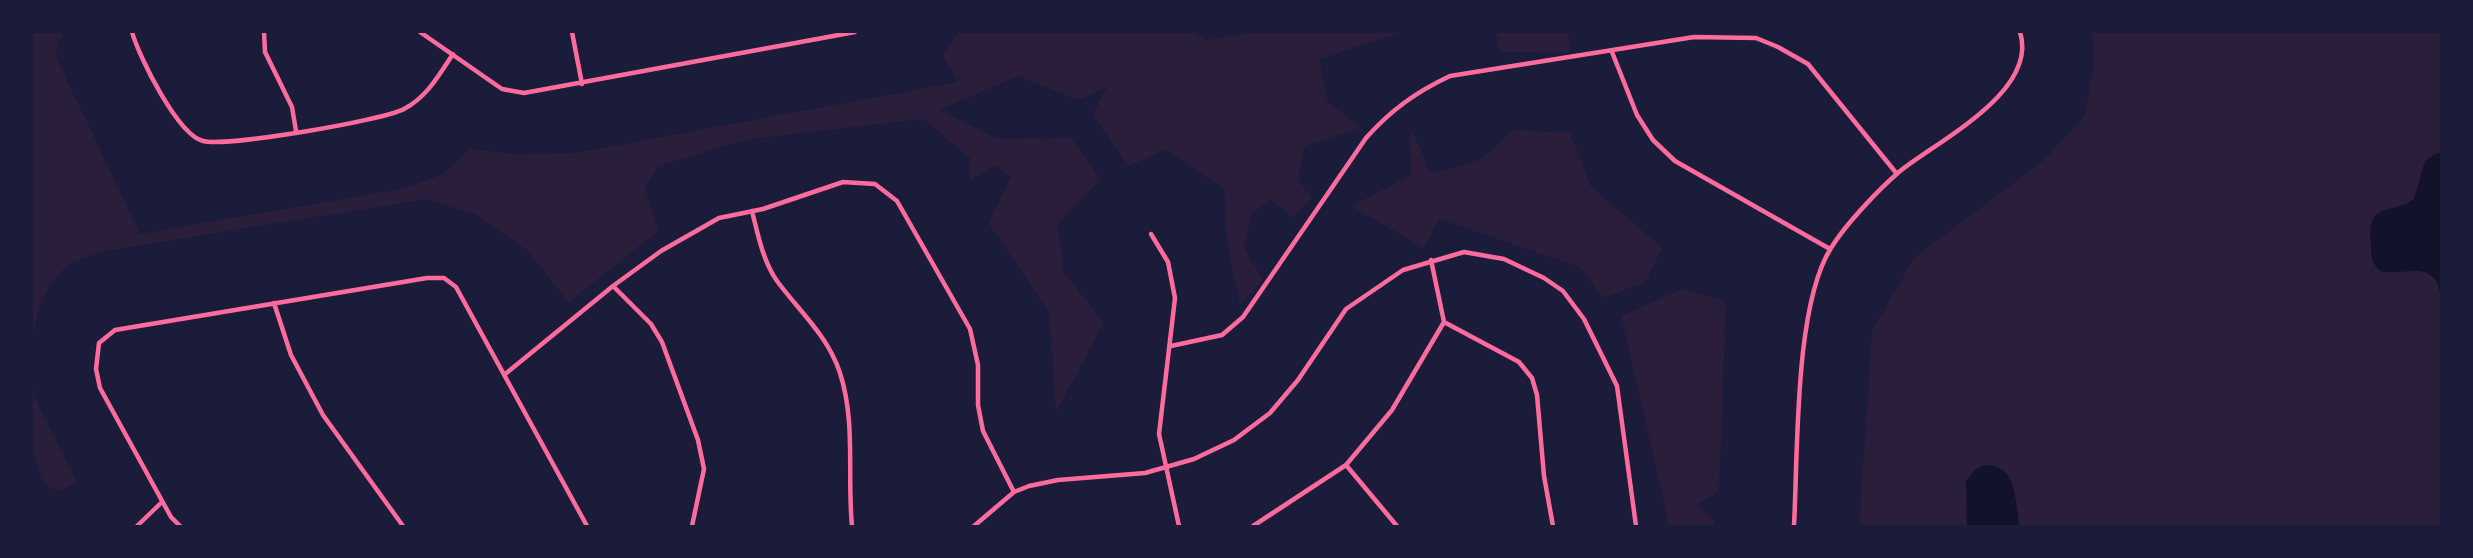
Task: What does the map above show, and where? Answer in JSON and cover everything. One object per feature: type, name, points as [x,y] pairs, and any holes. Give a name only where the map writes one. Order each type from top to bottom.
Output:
[{"type":"street","points":[[132,32],[138,51],[186,132],[203,141],[232,141],[374,118],[403,110],[426,93],[453,54]]},
{"type":"street","points":[[264,32],[265,52],[292,107],[296,131]]},
{"type":"street","points":[[420,32],[502,89],[524,93],[855,32]]},
{"type":"street","points":[[572,32],[582,83]]},
{"type":"street","points":[[1794,527],[1806,321],[1830,248],[1897,174],[1993,103],[2016,76],[2022,39],[2020,32]]},
{"type":"street","points":[[1171,346],[1222,335],[1243,317],[1366,138],[1387,114],[1421,89],[1450,76],[1694,37],[1756,38],[1808,64],[1897,174]]},
{"type":"street","points":[[1612,52],[1637,115],[1653,140],[1675,161],[1830,248]]},
{"type":"street","points":[[504,375],[613,286],[661,251],[719,218],[752,211],[843,182],[875,184],[897,201],[970,329],[978,365],[978,405],[983,431],[1014,492]]},
{"type":"street","points":[[752,211],[763,254],[776,279],[826,341],[840,373],[848,408],[852,527]]},
{"type":"street","points":[[1151,234],[1168,262],[1175,298],[1159,434],[1179,527]]},
{"type":"street","points":[[974,527],[1014,492],[1058,480],[1121,477],[1166,467],[1234,440],[1270,413],[1298,380],[1346,309],[1403,270],[1464,252],[1504,259],[1563,290],[1584,319],[1617,386],[1636,527]]},
{"type":"street","points":[[1253,527],[1346,465],[1392,410],[1444,322],[1431,260]]},
{"type":"street","points":[[180,527],[162,502],[100,388],[96,369],[99,344],[115,330],[444,278],[456,287],[587,527]]},
{"type":"street","points":[[613,286],[651,324],[662,342],[698,440],[704,470],[692,527]]},
{"type":"street","points":[[274,303],[291,355],[323,415],[403,527]]},
{"type":"street","points":[[1444,322],[1519,362],[1532,378],[1537,395],[1544,476],[1553,527]]},
{"type":"street","points":[[1346,465],[1397,527]]},
{"type":"street","points":[[137,527],[162,502]]},
{"type":"shaded area","points":[[32,32],[63,32],[55,55],[140,234],[406,188],[443,174],[470,149],[516,154],[575,153],[958,82],[943,55],[958,32],[1192,32],[1206,40],[1256,32],[1403,32],[1319,59],[1328,103],[1362,127],[1305,146],[1298,179],[1311,198],[1294,218],[1270,199],[1252,213],[1244,248],[1263,280],[1240,304],[1227,243],[1224,189],[1166,149],[1129,166],[1093,115],[1107,87],[1078,100],[1018,76],[939,110],[997,139],[1071,138],[1101,179],[1058,224],[1063,271],[1104,323],[1056,412],[1049,312],[989,224],[1011,176],[996,166],[970,181],[970,158],[924,119],[749,139],[658,166],[645,189],[659,230],[569,302],[528,251],[476,214],[426,199],[106,251],[82,259],[60,272],[47,291],[38,314],[32,348]]},
{"type":"shaded area","points":[[1496,32],[1568,32],[1570,53],[1499,52]]},
{"type":"shaded area","points":[[2092,32],[2441,32],[2441,526],[1859,526],[1872,331],[1914,258],[2044,160],[2085,115],[2094,62]]},
{"type":"shaded area","points":[[1410,126],[1431,174],[1480,160],[1514,130],[1570,133],[1591,187],[1662,247],[1646,282],[1603,298],[1580,267],[1439,219],[1424,248],[1351,206],[1411,175]]},
{"type":"shaded area","points":[[2437,153],[2442,154],[2441,325],[2440,292],[2431,275],[2416,271],[2380,271],[2374,263],[2371,249],[2372,221],[2376,215],[2414,199],[2425,161]]},
{"type":"shaded area","points":[[1682,289],[1726,301],[1719,492],[1697,504],[1715,522],[1715,526],[1667,526],[1667,515],[1621,316]]},
{"type":"shaded area","points":[[32,379],[35,398],[77,482],[59,492],[44,484],[32,451]]},
{"type":"shaded area","points":[[1985,465],[2004,471],[2009,478],[2013,486],[2020,526],[1967,526],[1966,481],[1976,469]]}]
